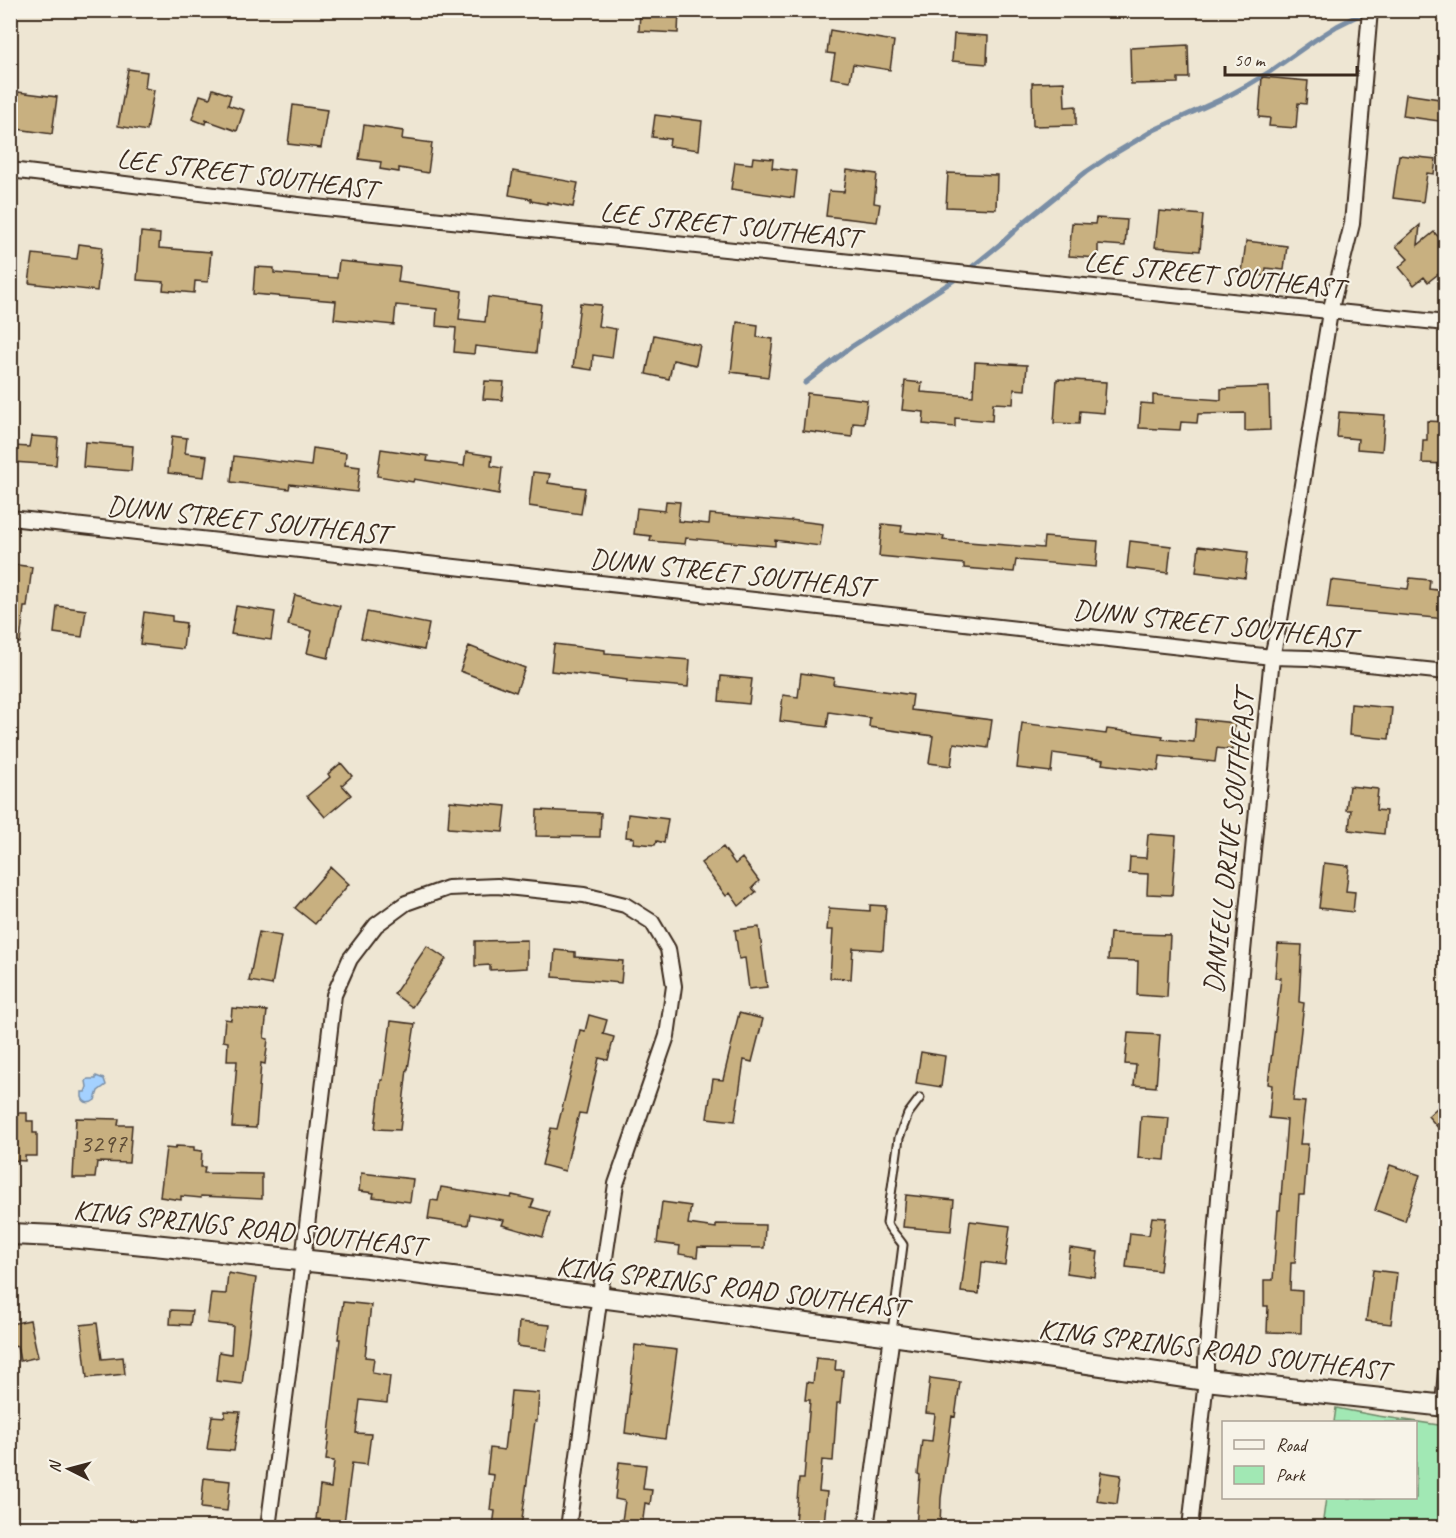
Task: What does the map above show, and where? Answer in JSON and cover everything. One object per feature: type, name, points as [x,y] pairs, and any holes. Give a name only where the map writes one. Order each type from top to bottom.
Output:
[{"type":"street","name":"DANIELL DRIVE SOUTHEAST","points":[[1190,1527],[1206,1380],[1221,1185],[1272,657],[1282,609],[1330,312],[1352,224],[1370,10]]},
{"type":"street","name":"LEE STREET SOUTHEAST","points":[[10,170],[315,207],[1446,323]]},
{"type":"street","name":"DUNN STREET SOUTHEAST","points":[[10,519],[1272,657],[1309,658],[1446,672]]},
{"type":"street","points":[[268,1527],[303,1260],[334,995],[350,959],[376,925],[406,903],[448,888],[497,886],[584,895],[624,905],[652,922],[668,949],[674,986],[667,1036],[616,1184],[568,1527]]},
{"type":"street","name":"KING SPRINGS ROAD SOUTHEAST","points":[[10,1234],[123,1242],[427,1274],[892,1335],[1206,1380],[1444,1406]]},
{"type":"street","points":[[866,1527],[892,1335]]},
{"type":"street","points":[[1444,1406],[1446,1370]]},
{"type":"lane","points":[[892,1335],[903,1245],[887,1223],[899,1138],[909,1114],[921,1098]]},
{"type":"green space","points":[[1336,1408],[1412,1421],[1334,1421]]},
{"type":"green space","points":[[1417,1422],[1445,1426],[1445,1527],[1322,1527],[1326,1499],[1417,1499]]},
{"type":"water","points":[[96,1076],[104,1079],[106,1085],[98,1091],[95,1100],[89,1103],[83,1099],[82,1092],[85,1092],[87,1087],[86,1081],[96,1079]]},
{"type":"building","points":[[640,10],[679,10],[678,33],[639,31]]},
{"type":"building","points":[[830,30],[894,41],[890,70],[853,64],[850,81],[831,78],[835,54],[827,53]]},
{"type":"building","points":[[954,34],[988,36],[987,64],[952,61]]},
{"type":"building","points":[[1188,45],[1189,78],[1178,78],[1178,83],[1131,84],[1130,48]]},
{"type":"building","points":[[128,69],[147,72],[145,88],[154,90],[147,131],[118,126]]},
{"type":"building","points":[[1262,77],[1308,81],[1306,104],[1298,103],[1296,128],[1269,126],[1270,118],[1259,117]]},
{"type":"building","points":[[1064,82],[1065,107],[1076,106],[1076,125],[1033,126],[1032,83]]},
{"type":"building","points":[[213,89],[231,95],[228,105],[244,110],[237,131],[206,120],[205,124],[192,119],[200,95],[210,98]]},
{"type":"building","points":[[10,91],[57,97],[52,134],[10,128]]},
{"type":"building","points":[[1406,94],[1446,100],[1446,122],[1403,116]]},
{"type":"building","points":[[293,105],[327,110],[321,148],[288,144]]},
{"type":"building","points":[[655,115],[702,121],[699,150],[669,146],[670,139],[652,137]]},
{"type":"building","points":[[364,125],[403,131],[402,139],[432,143],[428,173],[399,168],[399,172],[380,169],[381,162],[359,159]]},
{"type":"building","points":[[1399,155],[1436,159],[1434,174],[1427,173],[1423,202],[1393,198]]},
{"type":"building","points":[[753,157],[773,159],[772,168],[797,171],[794,198],[731,189],[735,162],[752,164]]},
{"type":"building","points":[[847,170],[877,174],[874,203],[880,204],[877,222],[826,216],[829,191],[844,192]]},
{"type":"building","points":[[513,171],[578,183],[573,207],[531,201],[531,199],[509,195]]},
{"type":"building","points":[[948,173],[997,175],[996,209],[946,207]]},
{"type":"building","points":[[1159,211],[1203,215],[1200,251],[1155,247]]},
{"type":"building","points":[[1096,218],[1127,220],[1125,246],[1098,244],[1098,258],[1069,256],[1072,223],[1095,224]]},
{"type":"building","points":[[1420,225],[1418,245],[1434,232],[1446,245],[1446,268],[1428,282],[1424,277],[1414,285],[1399,267],[1408,259],[1396,246]]},
{"type":"building","points":[[141,232],[160,234],[159,248],[211,252],[208,282],[195,281],[194,293],[163,290],[164,282],[137,280]]},
{"type":"building","points":[[1246,241],[1287,246],[1284,270],[1266,268],[1265,276],[1242,273]]},
{"type":"building","points":[[79,244],[102,247],[97,291],[29,283],[33,254],[77,259]]},
{"type":"building","points":[[339,261],[400,267],[398,282],[462,291],[459,319],[485,322],[488,297],[541,304],[536,353],[475,346],[474,354],[454,352],[456,328],[436,326],[437,309],[396,305],[394,325],[334,319],[336,301],[253,294],[255,267],[274,268],[274,273],[337,278]]},
{"type":"building","points":[[580,303],[601,305],[598,326],[616,329],[612,358],[593,355],[592,370],[573,367]]},
{"type":"building","points":[[737,322],[758,325],[757,337],[773,339],[768,377],[731,372]]},
{"type":"building","points":[[654,335],[700,345],[696,365],[673,360],[669,379],[646,374]]},
{"type":"building","points":[[975,362],[1027,365],[1025,390],[1014,389],[1013,404],[993,403],[992,421],[955,418],[955,427],[923,424],[924,412],[902,410],[905,381],[922,383],[921,392],[973,396]]},
{"type":"building","points":[[1057,379],[1106,382],[1104,413],[1080,411],[1079,424],[1054,423]]},
{"type":"building","points":[[485,381],[504,382],[502,400],[483,399]]},
{"type":"building","points":[[1269,387],[1270,430],[1245,431],[1245,413],[1198,414],[1197,423],[1181,422],[1180,430],[1139,428],[1141,403],[1153,404],[1153,395],[1221,400],[1221,389]]},
{"type":"building","points":[[807,393],[867,400],[864,424],[853,423],[852,437],[803,431]]},
{"type":"building","points":[[1339,412],[1385,415],[1382,451],[1357,449],[1358,439],[1337,437]]},
{"type":"building","points":[[1427,421],[1446,422],[1446,464],[1422,463],[1423,440],[1427,440]]},
{"type":"building","points":[[31,436],[58,438],[56,465],[13,462],[14,446],[29,447]]},
{"type":"building","points":[[172,436],[187,438],[185,453],[207,456],[204,477],[168,473]]},
{"type":"building","points":[[85,442],[133,446],[131,471],[83,467]]},
{"type":"building","points":[[313,448],[346,453],[345,465],[360,467],[357,492],[290,484],[289,489],[231,482],[234,456],[311,466]]},
{"type":"building","points":[[381,449],[428,456],[427,461],[464,466],[466,452],[492,456],[491,466],[502,468],[499,494],[414,479],[413,482],[377,476]]},
{"type":"building","points":[[533,472],[550,474],[548,483],[585,488],[581,514],[529,506]]},
{"type":"building","points":[[666,501],[680,502],[678,521],[709,524],[710,514],[823,524],[820,546],[775,540],[775,546],[686,538],[685,544],[650,541],[651,536],[634,534],[637,508],[665,511]]},
{"type":"building","points":[[882,524],[902,526],[901,532],[944,536],[943,540],[1043,548],[1044,537],[1098,541],[1096,567],[1016,560],[1014,572],[964,568],[964,564],[879,556]]},
{"type":"building","points":[[1130,541],[1171,546],[1168,573],[1127,568]]},
{"type":"building","points":[[1199,546],[1248,552],[1245,578],[1196,572]]},
{"type":"building","points":[[10,564],[32,567],[20,643],[10,643]]},
{"type":"building","points":[[1410,578],[1430,580],[1429,589],[1446,591],[1446,619],[1327,608],[1331,580],[1408,589]]},
{"type":"building","points":[[295,595],[340,606],[328,658],[307,653],[312,631],[288,625]]},
{"type":"building","points":[[57,606],[86,610],[82,637],[54,633]]},
{"type":"building","points":[[236,606],[275,612],[271,640],[231,634]]},
{"type":"building","points":[[144,612],[172,616],[172,621],[186,623],[183,649],[140,644]]},
{"type":"building","points":[[367,612],[429,624],[424,650],[361,638]]},
{"type":"building","points":[[554,644],[605,650],[605,653],[690,660],[688,687],[627,682],[627,680],[551,671]]},
{"type":"building","points":[[469,646],[525,668],[516,692],[460,671]]},
{"type":"building","points":[[801,673],[834,678],[833,684],[913,695],[911,710],[992,720],[988,748],[954,743],[951,766],[929,763],[933,736],[869,727],[870,718],[829,712],[827,727],[780,721],[783,695],[798,697]]},
{"type":"building","points":[[721,676],[752,679],[749,704],[719,701]]},
{"type":"building","points":[[1351,704],[1392,708],[1389,739],[1349,735]]},
{"type":"building","points":[[1196,719],[1235,723],[1232,750],[1217,748],[1215,762],[1160,756],[1158,771],[1102,764],[1103,760],[1053,753],[1051,772],[1017,768],[1022,723],[1106,734],[1107,729],[1194,742]]},
{"type":"building","points":[[341,763],[352,776],[342,785],[351,795],[325,817],[307,796],[330,777],[328,774]]},
{"type":"building","points":[[1349,786],[1378,789],[1376,810],[1386,811],[1384,834],[1349,830],[1351,810],[1346,810]]},
{"type":"building","points":[[450,801],[506,806],[503,832],[448,828]]},
{"type":"building","points":[[537,810],[601,813],[600,837],[536,836]]},
{"type":"building","points":[[628,814],[668,819],[664,843],[657,841],[655,845],[633,843],[634,838],[626,837]]},
{"type":"building","points":[[1148,834],[1176,836],[1172,895],[1147,894],[1148,874],[1129,873],[1130,857],[1146,858]]},
{"type":"building","points":[[723,847],[735,864],[742,858],[759,881],[752,888],[756,892],[739,906],[730,893],[726,896],[701,863]]},
{"type":"building","points":[[1324,863],[1349,866],[1346,891],[1355,892],[1353,912],[1319,908]]},
{"type":"building","points":[[331,867],[349,884],[315,924],[295,908]]},
{"type":"building","points":[[870,905],[886,906],[883,950],[853,948],[851,979],[830,978],[833,930],[827,930],[829,908],[870,911]]},
{"type":"building","points":[[759,927],[767,987],[749,989],[745,958],[739,959],[735,930]]},
{"type":"building","points":[[259,932],[281,936],[272,985],[249,981]]},
{"type":"building","points":[[1110,933],[1170,935],[1167,997],[1137,995],[1138,961],[1108,960]]},
{"type":"building","points":[[527,940],[527,968],[490,970],[490,965],[475,966],[475,941]]},
{"type":"building","points":[[1278,944],[1302,945],[1299,1002],[1304,1003],[1293,1101],[1305,1102],[1300,1144],[1308,1144],[1304,1195],[1299,1195],[1295,1263],[1291,1263],[1290,1290],[1302,1291],[1301,1333],[1267,1332],[1268,1306],[1264,1306],[1264,1280],[1273,1280],[1287,1120],[1269,1118],[1272,1085],[1268,1084],[1281,978],[1275,978]]},
{"type":"building","points":[[427,946],[446,959],[412,1007],[394,994]]},
{"type":"building","points":[[555,950],[575,952],[575,957],[623,961],[621,983],[553,977]]},
{"type":"building","points":[[232,1008],[267,1011],[264,1038],[268,1039],[265,1064],[261,1063],[256,1128],[232,1127],[237,1061],[227,1061],[228,1042],[223,1041],[225,1019],[231,1020]]},
{"type":"building","points":[[739,1013],[763,1019],[752,1062],[744,1060],[735,1121],[707,1118],[713,1079],[723,1080]]},
{"type":"building","points":[[589,1015],[607,1020],[603,1034],[614,1037],[608,1060],[599,1058],[586,1114],[579,1113],[565,1171],[542,1165],[551,1128],[557,1129],[580,1030],[585,1031]]},
{"type":"building","points":[[391,1021],[415,1024],[400,1130],[375,1129]]},
{"type":"building","points":[[1128,1033],[1160,1035],[1156,1087],[1134,1085],[1136,1065],[1125,1064]]},
{"type":"building","points":[[921,1052],[945,1056],[941,1087],[916,1083]]},
{"type":"building","points":[[1446,1100],[1446,1137],[1428,1116]]},
{"type":"building","points":[[10,1113],[27,1113],[27,1121],[33,1121],[33,1133],[37,1133],[37,1156],[25,1156],[25,1161],[10,1160]]},
{"type":"building","points":[[1141,1116],[1169,1118],[1165,1160],[1138,1158]]},
{"type":"building","points":[[76,1118],[119,1119],[118,1125],[132,1125],[129,1163],[97,1162],[95,1178],[73,1178]]},
{"type":"building","points":[[176,1146],[194,1147],[194,1150],[202,1151],[201,1167],[205,1167],[204,1173],[262,1174],[262,1199],[181,1196],[181,1200],[160,1197],[166,1148],[175,1149]]},
{"type":"building","points":[[1390,1165],[1420,1175],[1405,1221],[1375,1210]]},
{"type":"building","points":[[361,1173],[413,1179],[410,1202],[373,1197],[374,1193],[359,1191]]},
{"type":"building","points":[[441,1187],[511,1198],[512,1195],[534,1200],[531,1207],[550,1212],[543,1237],[502,1225],[504,1220],[470,1214],[468,1225],[428,1219],[431,1200],[438,1201]]},
{"type":"building","points":[[906,1195],[954,1200],[951,1231],[903,1227]]},
{"type":"building","points":[[662,1202],[691,1206],[688,1224],[716,1228],[716,1224],[765,1225],[764,1248],[698,1247],[697,1257],[679,1254],[680,1246],[657,1243]]},
{"type":"building","points":[[1152,1217],[1166,1218],[1160,1271],[1126,1267],[1130,1233],[1149,1235]]},
{"type":"building","points":[[970,1221],[1010,1226],[1005,1265],[982,1262],[979,1294],[961,1292]]},
{"type":"building","points":[[1070,1248],[1098,1252],[1095,1277],[1067,1273]]},
{"type":"building","points":[[1373,1270],[1397,1273],[1391,1324],[1366,1321]]},
{"type":"building","points":[[228,1273],[256,1278],[242,1384],[216,1381],[219,1352],[231,1354],[233,1326],[207,1323],[211,1293],[226,1294]]},
{"type":"building","points":[[343,1302],[371,1305],[365,1357],[374,1358],[372,1373],[390,1376],[387,1403],[360,1400],[356,1433],[371,1434],[367,1465],[352,1463],[344,1523],[316,1519],[320,1486],[331,1488],[334,1461],[326,1460]]},
{"type":"building","points":[[171,1310],[192,1311],[190,1325],[170,1324]]},
{"type":"building","points":[[30,1320],[38,1357],[20,1361],[17,1346],[10,1348],[10,1324]]},
{"type":"building","points":[[519,1322],[550,1325],[546,1350],[517,1346]]},
{"type":"building","points":[[97,1323],[102,1359],[123,1357],[125,1374],[87,1378],[81,1325]]},
{"type":"building","points":[[635,1345],[677,1350],[665,1439],[625,1433]]},
{"type":"building","points":[[816,1358],[836,1360],[835,1370],[843,1370],[840,1403],[837,1403],[833,1461],[822,1460],[819,1491],[827,1492],[824,1525],[795,1522],[799,1479],[804,1479],[810,1400],[805,1400],[807,1382],[813,1383]]},
{"type":"building","points":[[930,1378],[960,1382],[955,1417],[952,1416],[941,1498],[940,1527],[916,1527],[922,1440],[932,1441],[935,1414],[926,1413]]},
{"type":"building","points":[[511,1391],[539,1393],[537,1421],[535,1421],[521,1527],[493,1527],[495,1511],[490,1510],[494,1475],[487,1474],[490,1448],[504,1450]]},
{"type":"building","points":[[225,1411],[240,1412],[234,1451],[207,1449],[212,1416],[225,1417]]},
{"type":"building","points":[[619,1462],[646,1465],[643,1489],[652,1490],[650,1504],[645,1503],[642,1527],[621,1527],[625,1501],[615,1499]]},
{"type":"building","points":[[1101,1472],[1121,1475],[1117,1504],[1097,1501]]},
{"type":"building","points":[[204,1478],[230,1481],[227,1511],[201,1508]]},
{"type":"waterway","points":[[967,271],[1024,222],[1107,158],[1154,130],[1248,85],[1337,26],[1367,11]]},
{"type":"waterway","points":[[805,383],[851,347],[959,277]]}]
